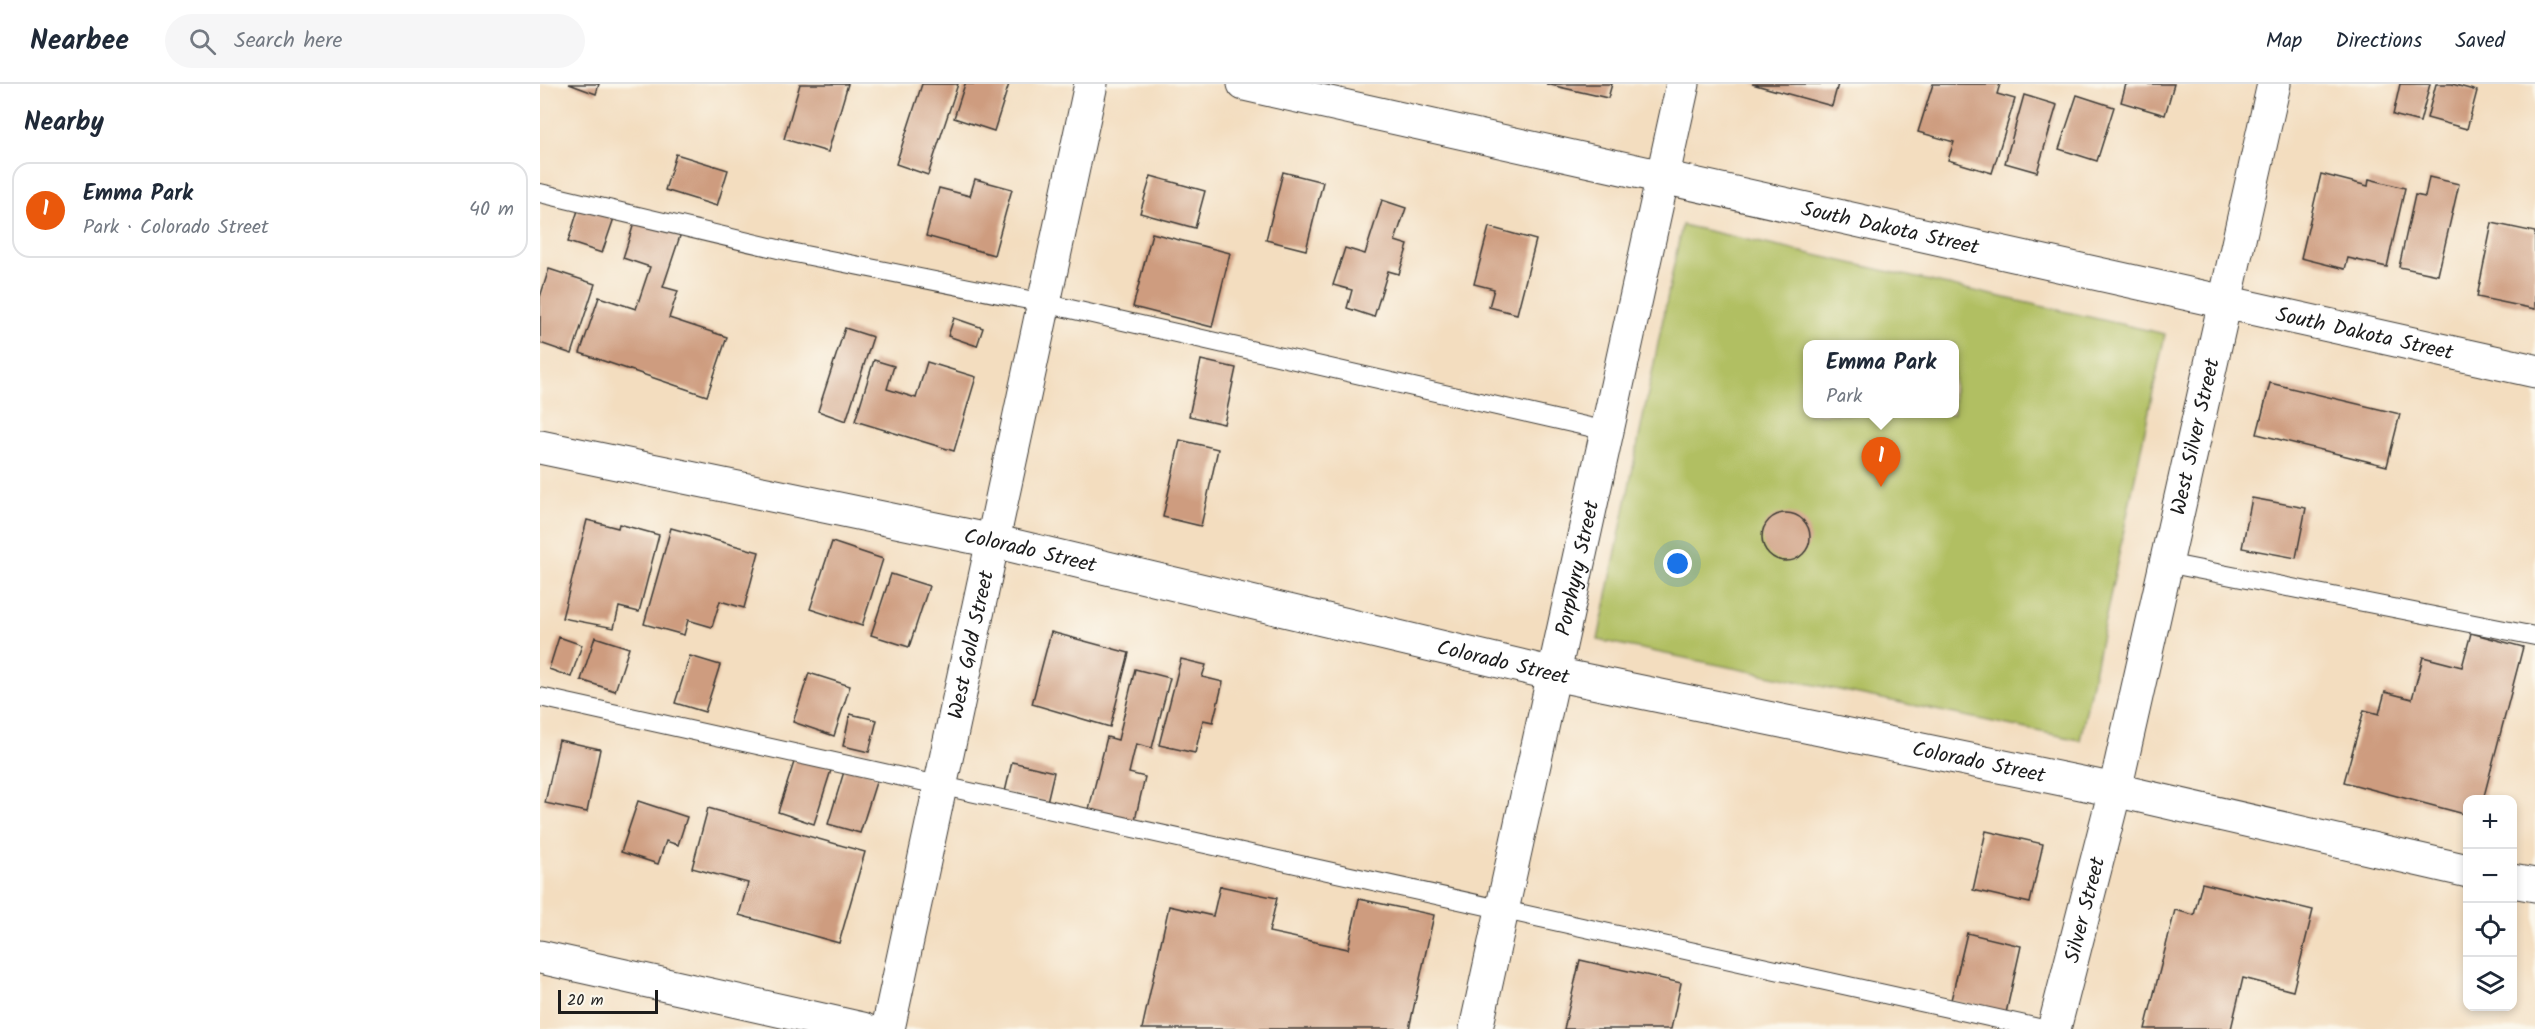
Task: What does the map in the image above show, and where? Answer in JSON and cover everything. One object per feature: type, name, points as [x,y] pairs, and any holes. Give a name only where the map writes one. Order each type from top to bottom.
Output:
[{"type":"street","name":"West Gold Street","points":[[888,1029],[1091,84]]},
{"type":"street","name":"South Dakota Street","points":[[1244,84],[2535,371]]},
{"type":"street","name":"Porphyry Street","points":[[1476,1029],[1683,84]]},
{"type":"street","name":"West Silver Street","points":[[2115,790],[2274,84]]},
{"type":"street","name":"Colorado Street","points":[[540,447],[993,541],[1554,674],[2115,790],[2463,870]]},
{"type":"street","name":"Silver Street","points":[[2054,1029],[2115,790]]},
{"type":"street","points":[[2517,882],[2535,885]]},
{"type":"street","points":[[540,957],[863,1029]]},
{"type":"lane","points":[[540,193],[795,253],[1044,303],[1607,431]]},
{"type":"lane","points":[[2166,563],[2535,636]]},
{"type":"lane","points":[[540,697],[2043,1029]]},
{"type":"green space","points":[[1682,225],[2165,334],[2080,740],[1598,640]]},
{"type":"building","points":[[569,84],[599,84],[596,94]]},
{"type":"building","points":[[800,84],[848,84],[828,152],[784,139]]},
{"type":"building","points":[[922,84],[958,84],[928,175],[896,164]]},
{"type":"building","points":[[965,84],[1009,84],[994,131],[954,118]]},
{"type":"building","points":[[1546,84],[1612,84],[1608,98]]},
{"type":"building","points":[[1752,84],[1838,84],[1832,106]]},
{"type":"building","points":[[1933,84],[2000,84],[1997,94],[2015,99],[1992,173],[1948,160],[1954,142],[1918,132]]},
{"type":"building","points":[[2126,84],[2174,84],[2165,115],[2121,102]]},
{"type":"building","points":[[2400,84],[2430,84],[2420,122],[2393,115]]},
{"type":"building","points":[[2436,84],[2452,84],[2477,91],[2467,129],[2427,118]]},
{"type":"building","points":[[2024,95],[2057,105],[2037,172],[2005,163]]},
{"type":"building","points":[[2077,95],[2114,107],[2097,161],[2059,149]]},
{"type":"building","points":[[676,154],[728,170],[717,206],[665,190]]},
{"type":"building","points":[[1283,172],[1323,182],[1306,250],[1266,240]]},
{"type":"building","points":[[2321,174],[2368,186],[2369,179],[2405,188],[2387,267],[2348,258],[2345,269],[2301,258]]},
{"type":"building","points":[[1151,176],[1205,191],[1195,228],[1140,213]]},
{"type":"building","points":[[2429,177],[2459,184],[2438,275],[2399,267],[2415,195],[2425,197]]},
{"type":"building","points":[[975,179],[1012,189],[994,255],[926,236],[939,188],[970,196]]},
{"type":"building","points":[[1382,200],[1406,208],[1395,241],[1408,245],[1399,274],[1388,271],[1374,317],[1347,308],[1352,290],[1333,285],[1345,248],[1365,254]]},
{"type":"building","points":[[579,207],[614,218],[602,253],[568,242]]},
{"type":"building","points":[[636,217],[681,233],[663,287],[678,291],[669,318],[727,337],[707,396],[580,353],[599,297],[636,309],[650,267],[623,258]]},
{"type":"building","points":[[2492,223],[2535,232],[2535,309],[2477,297]]},
{"type":"building","points":[[1489,227],[1536,240],[1517,314],[1489,307],[1494,289],[1474,284]]},
{"type":"building","points":[[1152,233],[1230,253],[1212,327],[1133,307]]},
{"type":"building","points":[[549,269],[595,284],[572,354],[540,343],[540,297]]},
{"type":"building","points":[[954,318],[983,328],[977,346],[948,336]]},
{"type":"building","points":[[845,328],[873,337],[846,421],[818,411]]},
{"type":"building","points":[[874,360],[894,366],[887,389],[916,398],[927,362],[976,377],[954,451],[855,421]]},
{"type":"building","points":[[1201,360],[1236,368],[1224,424],[1189,416]]},
{"type":"building","points":[[2270,383],[2400,414],[2387,466],[2257,434]]},
{"type":"building","points":[[1180,440],[1218,449],[1201,526],[1163,517]]},
{"type":"building","points":[[2252,498],[2306,508],[2296,558],[2242,548]]},
{"type":"building","points":[[1781,513],[1791,513],[1803,520],[1810,532],[1810,542],[1803,554],[1791,561],[1781,561],[1766,550],[1762,542],[1762,532],[1773,517]]},
{"type":"building","points":[[587,520],[618,528],[619,524],[659,535],[639,612],[619,607],[614,628],[562,618]]},
{"type":"building","points":[[671,528],[759,552],[744,608],[720,601],[712,627],[688,620],[684,635],[644,624]]},
{"type":"building","points":[[832,542],[883,559],[862,626],[810,609]]},
{"type":"building","points":[[891,574],[929,586],[909,647],[871,635]]},
{"type":"building","points":[[1051,632],[1129,653],[1110,727],[1032,704]]},
{"type":"building","points":[[2471,633],[2523,647],[2484,795],[2463,795],[2463,814],[2344,782],[2364,710],[2379,714],[2385,692],[2412,699],[2423,657],[2462,667]]},
{"type":"building","points":[[559,637],[582,645],[571,677],[549,669]]},
{"type":"building","points":[[595,637],[629,648],[615,691],[581,680]]},
{"type":"building","points":[[690,656],[720,665],[705,712],[675,703]]},
{"type":"building","points":[[1181,659],[1206,665],[1202,677],[1223,682],[1213,722],[1203,720],[1195,753],[1159,745]]},
{"type":"building","points":[[1135,669],[1170,678],[1152,748],[1136,744],[1129,773],[1145,777],[1134,824],[1088,813],[1107,737],[1118,740]]},
{"type":"building","points":[[809,673],[850,686],[834,736],[793,722]]},
{"type":"building","points":[[850,714],[877,720],[869,752],[843,746]]},
{"type":"building","points":[[559,740],[600,749],[587,812],[545,803]]},
{"type":"building","points":[[796,756],[832,767],[814,824],[778,812]]},
{"type":"building","points":[[1012,762],[1054,772],[1047,802],[1005,792]]},
{"type":"building","points":[[846,765],[878,776],[860,833],[828,824]]},
{"type":"building","points":[[638,801],[687,817],[678,845],[666,841],[658,864],[621,852]]},
{"type":"building","points":[[708,808],[865,852],[839,943],[739,915],[748,883],[692,868]]},
{"type":"building","points":[[1986,831],[2043,844],[2030,903],[1973,890]]},
{"type":"building","points":[[2202,883],[2313,910],[2293,991],[2243,978],[2231,1029],[2145,1029],[2175,910],[2194,915]]},
{"type":"building","points":[[1220,886],[1277,898],[1269,932],[1348,949],[1359,899],[1434,915],[1409,1029],[1142,1029],[1169,906],[1213,916]]},
{"type":"building","points":[[1967,933],[2021,946],[2006,1013],[1951,1000]]},
{"type":"building","points":[[1580,960],[1681,983],[1671,1029],[1564,1029]]},
{"type":"place","name":"Emma Park","points":[[1881,487]]}]
